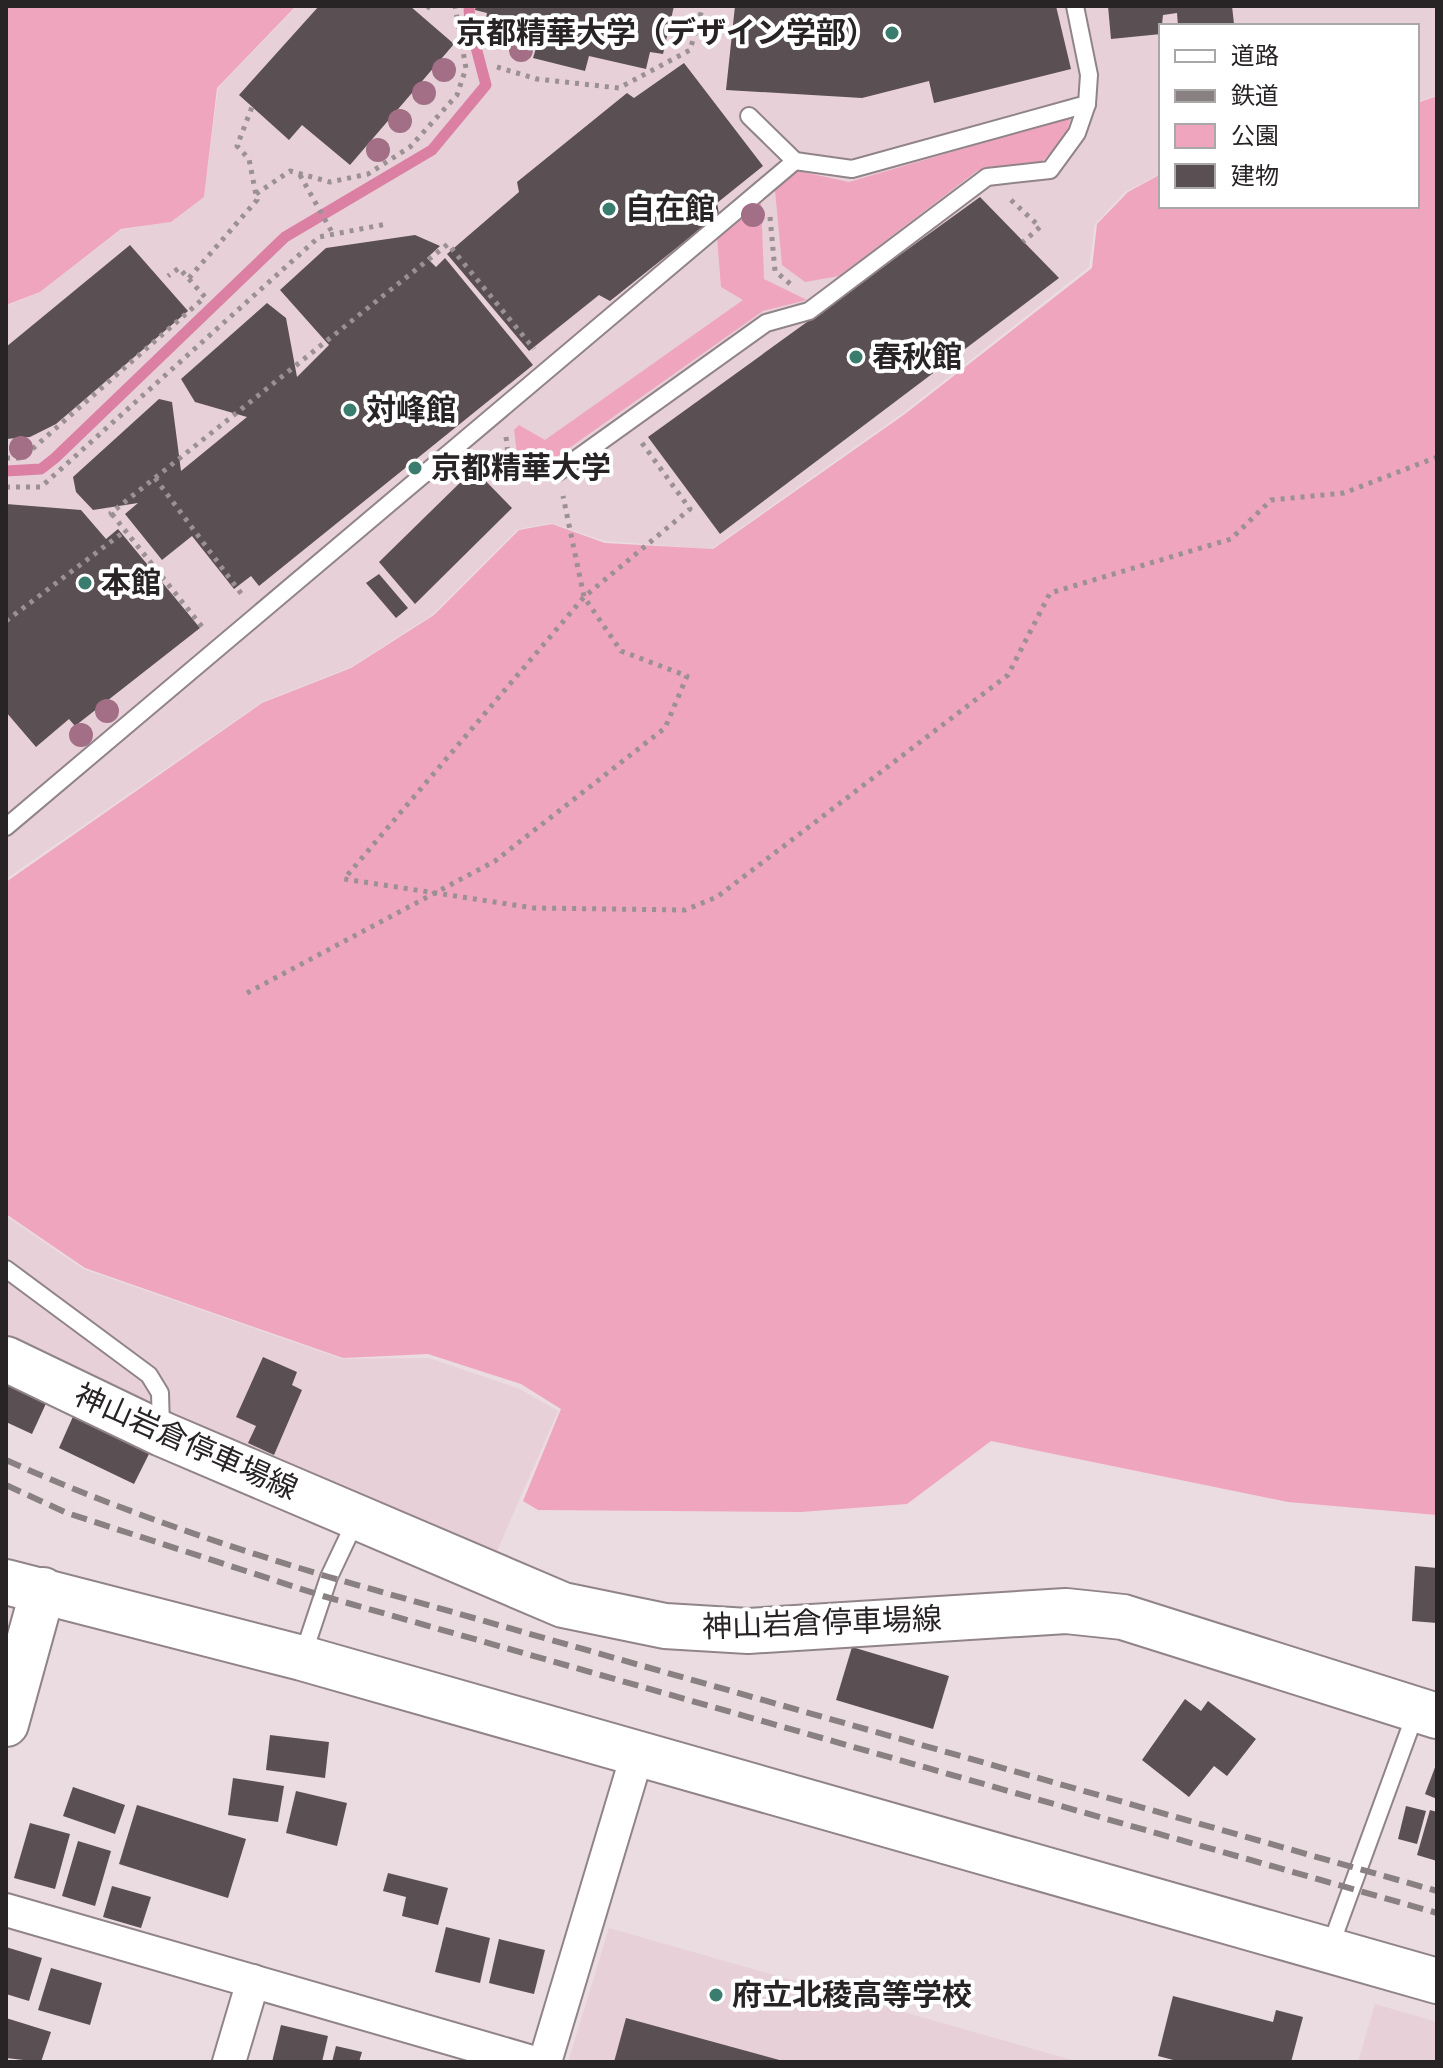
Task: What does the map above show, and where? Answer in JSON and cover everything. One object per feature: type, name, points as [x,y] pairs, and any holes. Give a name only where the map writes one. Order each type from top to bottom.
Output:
[{"type":"street","name":"神山岩倉停車場線","points":[[6,1359],[162,1434],[563,1605],[665,1626],[748,1631],[1066,1611],[1123,1617],[1427,1714]]},
{"type":"street","points":[[6,1724],[25,1586],[302,1658],[1437,1981]]},
{"type":"street","points":[[545,2062],[638,1752]]},
{"type":"street","points":[[6,1910],[532,2062]]},
{"type":"street","points":[[229,2062],[253,1981]]},
{"type":"lane","points":[[558,472],[766,323],[809,311],[987,177],[1050,170],[1077,133],[1087,104],[1089,75],[1075,6]]},
{"type":"lane","points":[[749,116],[795,161],[852,169],[1087,104]]},
{"type":"lane","points":[[6,827],[795,161]]},
{"type":"lane","points":[[6,1269],[149,1375],[160,1393],[162,1434]]},
{"type":"lane","points":[[302,1658],[329,1577],[356,1518]]},
{"type":"lane","points":[[1330,1950],[1427,1714]]},
{"type":"path","points":[[256,194],[290,171],[330,182],[368,174],[410,147],[457,95],[462,81],[466,68],[455,6]]},
{"type":"path","points":[[497,67],[537,79],[619,88],[690,50],[703,6]]},
{"type":"path","points":[[189,278],[257,200],[249,159],[237,146],[252,107]]},
{"type":"path","points":[[300,174],[333,234]]},
{"type":"path","points":[[987,177],[1040,227],[1023,242]]},
{"type":"path","points":[[769,214],[775,271],[799,292],[841,287]]},
{"type":"path","points":[[6,487],[41,487],[319,237],[387,224]]},
{"type":"path","points":[[219,647],[111,513],[448,244],[550,369]]},
{"type":"path","points":[[6,458],[22,458],[205,297],[179,268],[168,276]]},
{"type":"path","points":[[627,423],[690,509],[584,597],[344,879],[534,908],[685,910],[717,897],[1008,675],[1050,593],[1231,539],[1271,500],[1344,493],[1437,457]]},
{"type":"path","points":[[247,993],[495,861],[665,728],[687,676],[621,651],[584,597],[558,472],[534,476],[510,471],[505,424]]},
{"type":"path","points":[[155,478],[257,615]]},
{"type":"path","points":[[6,621],[125,531]]},
{"type":"shaded area","name":"京都精華大学","points":[[297,6],[1437,6],[1437,95],[1419,101],[1419,24],[1159,24],[1159,174],[1125,192],[1095,224],[1089,267],[903,413],[711,549],[605,541],[551,523],[518,529],[433,614],[351,667],[262,702],[6,879],[6,306],[40,292],[121,230],[171,222],[204,197],[218,88]]},
{"type":"shaded area","points":[[6,1216],[83,1269],[342,1359],[429,1358],[520,1389],[558,1411],[494,1558],[326,1489],[29,1350],[6,1333]]},
{"type":"shaded area","name":"府立北稜高等学校","points":[[609,1928],[1079,2062],[568,2062]]},
{"type":"shaded area","points":[[1375,2004],[1437,2022],[1437,2062],[1358,2062]]},
{"type":"green space","points":[[6,6],[296,6],[217,88],[204,197],[171,222],[121,229],[40,292],[6,305]]},
{"type":"green space","points":[[1437,96],[1437,1515],[1288,1502],[991,1441],[907,1504],[801,1512],[538,1510],[523,1501],[561,1409],[521,1384],[428,1354],[343,1358],[85,1268],[6,1214],[6,882],[262,703],[351,668],[434,615],[519,530],[552,524],[605,543],[713,549],[905,414],[1092,268],[1097,224],[1128,192],[1159,175],[1159,208],[1419,208],[1419,102]]},
{"type":"green space","points":[[1071,117],[1065,137],[1043,161],[977,171],[839,276],[805,282],[782,265],[775,190],[798,171],[849,182]]},
{"type":"green space","points":[[761,200],[764,279],[807,300],[763,311],[548,463],[518,461],[514,430],[519,425],[545,440],[743,300],[721,287],[717,237]]},
{"type":"building","points":[[319,6],[410,6],[454,44],[350,165],[302,125],[289,140],[239,95]]},
{"type":"building","points":[[476,6],[674,6],[663,54],[650,52],[646,69],[589,56],[585,71],[533,58],[537,45],[483,32],[487,13],[475,10]]},
{"type":"building","points":[[735,6],[1056,6],[1071,69],[934,103],[929,81],[862,98],[726,90]]},
{"type":"building","points":[[1108,6],[1232,6],[1234,24],[1178,24],[1177,13],[1163,15],[1159,34],[1111,39]]},
{"type":"building","name":"自在館","points":[[684,63],[763,166],[717,203],[719,214],[610,301],[599,295],[529,351],[447,254],[519,192],[517,182],[627,93],[634,98]]},
{"type":"building","name":"春秋館","points":[[980,197],[1059,278],[720,534],[648,437]]},
{"type":"building","name":"対峰館","points":[[415,235],[440,246],[427,258],[436,267],[445,258],[533,365],[259,586],[251,576],[234,589],[192,536],[162,560],[125,514],[138,503],[93,510],[76,492],[73,477],[159,399],[172,402],[181,471],[247,417],[195,402],[181,379],[267,303],[286,318],[297,377],[329,345],[280,290],[326,248]]},
{"type":"building","points":[[130,245],[188,311],[56,424],[30,437],[6,439],[6,347]]},
{"type":"building","points":[[474,469],[512,508],[415,604],[379,562]]},
{"type":"building","name":"本館","points":[[6,504],[81,510],[106,539],[118,529],[200,628],[75,726],[69,719],[36,747],[6,712]]},
{"type":"building","points":[[379,574],[408,608],[396,618],[366,583]]},
{"type":"building","points":[[263,1357],[297,1372],[292,1385],[302,1390],[274,1455],[248,1443],[256,1426],[236,1417]]},
{"type":"building","points":[[6,1377],[49,1397],[32,1434],[6,1422]]},
{"type":"building","points":[[75,1412],[152,1448],[134,1484],[59,1448]]},
{"type":"building","points":[[1415,1566],[1437,1568],[1437,1623],[1412,1621]]},
{"type":"building","points":[[852,1647],[949,1676],[933,1729],[836,1700]]},
{"type":"building","points":[[1185,1699],[1201,1711],[1208,1701],[1256,1739],[1227,1776],[1214,1766],[1189,1797],[1142,1760]]},
{"type":"building","points":[[270,1735],[329,1742],[325,1778],[266,1770]]},
{"type":"building","points":[[1437,1762],[1437,1799],[1425,1794]]},
{"type":"building","points":[[233,1778],[284,1786],[278,1822],[228,1815]]},
{"type":"building","points":[[73,1787],[125,1805],[115,1834],[63,1816]]},
{"type":"building","points":[[296,1791],[347,1803],[337,1846],[286,1833]]},
{"type":"building","points":[[137,1805],[246,1839],[228,1898],[119,1864]]},
{"type":"building","points":[[1406,1806],[1426,1811],[1417,1844],[1398,1839]]},
{"type":"building","points":[[1430,1810],[1437,1812],[1437,1861],[1417,1855]]},
{"type":"building","points":[[30,1823],[70,1834],[55,1889],[14,1878]]},
{"type":"building","points":[[78,1841],[111,1851],[95,1906],[62,1896]]},
{"type":"building","points":[[388,1873],[448,1888],[438,1925],[402,1916],[406,1897],[383,1891]]},
{"type":"building","points":[[112,1886],[151,1897],[141,1928],[103,1917]]},
{"type":"building","points":[[446,1927],[490,1938],[480,1983],[435,1972]]},
{"type":"building","points":[[499,1939],[545,1950],[534,1994],[489,1983]]},
{"type":"building","points":[[6,1947],[42,1958],[29,2001],[6,1994]]},
{"type":"building","points":[[51,1968],[102,1983],[90,2025],[38,2010]]},
{"type":"building","points":[[1173,1996],[1273,2022],[1276,2010],[1303,2017],[1291,2062],[1181,2062],[1158,2056]]},
{"type":"building","points":[[6,2018],[51,2032],[41,2062],[6,2058]]},
{"type":"building","points":[[626,2018],[783,2061],[783,2062],[614,2062]]},
{"type":"building","points":[[281,2025],[328,2036],[322,2062],[272,2062]]},
{"type":"building","points":[[336,2046],[362,2052],[359,2062],[332,2062]]},
{"type":"waterway","points":[[6,471],[41,469],[285,237],[432,150],[486,85],[470,25],[469,6]]},
{"type":"railway","points":[[6,1460],[166,1524],[329,1577],[1437,1891]]},
{"type":"railway","points":[[6,1485],[67,1513],[323,1596],[1437,1913]]},
{"type":"place","name":"京都精華大学（デザイン学部）","points":[[892,33]]},
{"type":"place","name":"自在館","points":[[609,209]]},
{"type":"place","name":"春秋館","points":[[856,357]]},
{"type":"place","name":"対峰館","points":[[350,410]]},
{"type":"place","name":"京都精華大学","points":[[415,468]]},
{"type":"place","name":"本館","points":[[85,583]]},
{"type":"place","name":"府立北稜高等学校","points":[[716,1995]]}]
